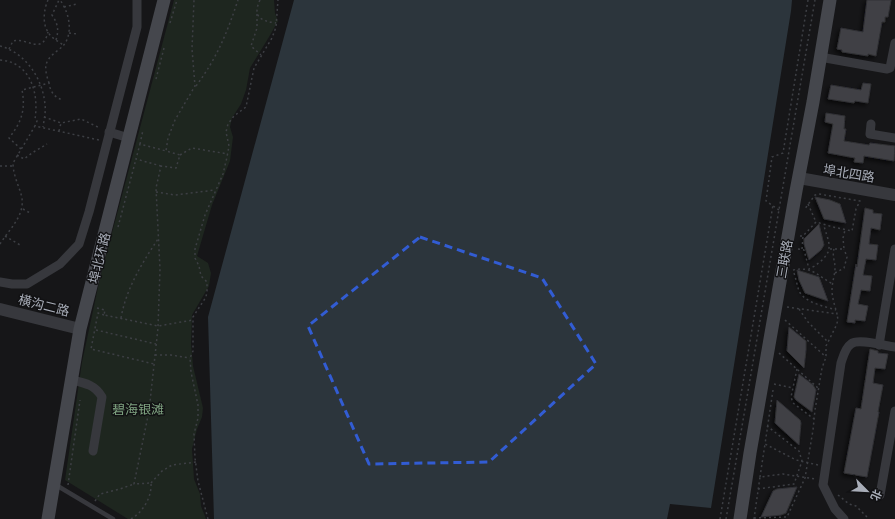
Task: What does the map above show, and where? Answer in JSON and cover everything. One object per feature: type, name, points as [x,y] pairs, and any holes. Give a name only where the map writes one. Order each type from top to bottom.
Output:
[{"type":"main road","name":"埠北环路","points":[[48,519],[54,484],[77,381],[80,329],[92,306],[129,138],[164,0]]},
{"type":"main road","name":"三联路","points":[[740,519],[750,453],[830,0]]},
{"type":"street","points":[[0,282],[27,284],[60,264],[79,244],[89,212],[137,27],[137,0]]},
{"type":"street","points":[[820,58],[887,69],[890,68],[892,64],[895,43]]},
{"type":"street","points":[[871,124],[870,134],[895,138]]},
{"type":"street","points":[[109,132],[129,138]]},
{"type":"street","name":"埠北四路","points":[[799,178],[895,195]]},
{"type":"street","points":[[879,345],[895,249]]},
{"type":"street","name":"横沟二路","points":[[0,309],[80,329]]},
{"type":"street","points":[[844,519],[835,509],[823,485],[841,363],[845,351],[851,343],[858,341],[895,347]]},
{"type":"street","points":[[77,381],[88,384],[98,390],[102,397],[93,450]]},
{"type":"street","points":[[880,495],[895,411]]},
{"type":"lane","points":[[54,484],[113,519]]},
{"type":"path","points":[[48,0],[45,9],[45,25],[48,32],[63,45]]},
{"type":"path","points":[[56,40],[58,32],[57,22],[52,15],[59,0],[64,7],[69,23],[68,37],[63,45],[47,62],[46,69],[49,88],[53,94],[60,99],[63,97]]},
{"type":"path","points":[[194,0],[192,49],[195,86]]},
{"type":"path","points":[[166,151],[168,138],[175,120],[195,86],[209,69],[218,52],[238,0]]},
{"type":"path","points":[[260,0],[256,7],[257,28],[251,46],[261,56]]},
{"type":"path","points":[[208,519],[198,481],[194,434],[198,418],[198,405],[191,372],[190,358],[193,351],[193,317],[206,297],[207,282],[201,276],[195,249],[205,215],[223,174],[229,146],[226,132],[228,124],[234,116],[246,107],[254,68],[272,38],[276,23],[278,0]]},
{"type":"path","points":[[783,153],[808,0]]},
{"type":"path","points":[[726,519],[815,0]]},
{"type":"path","points":[[64,7],[77,4]]},
{"type":"path","points":[[257,14],[262,20],[276,23]]},
{"type":"path","points":[[8,49],[13,41],[18,40],[35,45],[40,44],[46,39],[48,32]]},
{"type":"path","points":[[68,32],[77,34]]},
{"type":"path","points":[[0,46],[8,49],[26,62],[38,77],[46,106],[43,127]]},
{"type":"path","points":[[0,60],[13,63],[24,71],[30,79],[36,103],[35,119],[37,121],[36,126],[13,163],[13,170],[23,200],[22,208],[19,218],[0,244]]},
{"type":"path","points":[[21,149],[9,138],[18,127],[23,115],[24,102],[22,90],[49,83]]},
{"type":"path","points":[[44,117],[61,123],[81,119],[109,132]]},
{"type":"path","points":[[59,131],[61,123]]},
{"type":"path","points":[[36,126],[107,142]]},
{"type":"path","points":[[17,155],[24,159],[47,144]]},
{"type":"path","points":[[117,231],[140,144],[180,155]]},
{"type":"path","points":[[136,159],[161,166],[176,168],[180,155],[192,148],[228,154]]},
{"type":"path","points":[[779,210],[766,201],[772,157],[789,152]]},
{"type":"path","points":[[0,166],[13,166]]},
{"type":"path","points":[[134,484],[146,424],[158,326],[160,269],[156,192],[161,166]]},
{"type":"path","points":[[156,192],[175,195],[215,190]]},
{"type":"path","points":[[801,214],[808,204],[815,195],[819,194],[860,201],[856,209],[852,231],[816,222],[808,204]]},
{"type":"path","points":[[720,519],[773,206]]},
{"type":"path","points":[[22,208],[30,213]]},
{"type":"path","points":[[809,269],[804,250],[802,249],[803,236],[816,222]]},
{"type":"path","points":[[809,269],[819,263],[830,249],[824,225]]},
{"type":"path","points":[[835,273],[844,268],[847,256],[844,249],[843,238],[845,230]]},
{"type":"path","points":[[798,235],[803,236]]},
{"type":"path","points":[[5,236],[20,245]]},
{"type":"path","points":[[120,318],[129,289],[158,238]]},
{"type":"path","points":[[796,249],[802,249]]},
{"type":"path","points":[[830,249],[844,249]]},
{"type":"path","points":[[775,378],[754,518],[787,517],[805,478],[818,388],[826,357],[826,346],[838,320],[832,298],[835,273],[835,262],[833,255],[834,249]]},
{"type":"path","points":[[792,270],[800,268],[809,269],[833,284]]},
{"type":"path","points":[[791,277],[792,270]]},
{"type":"path","points":[[792,270],[800,292],[804,298],[836,310]]},
{"type":"path","points":[[88,352],[92,306],[105,310],[104,315]]},
{"type":"path","points":[[787,307],[837,314]]},
{"type":"path","points":[[799,309],[808,322],[828,342]]},
{"type":"path","points":[[154,365],[91,349],[98,313],[158,326],[193,320]]},
{"type":"path","points":[[784,327],[785,320],[826,357]]},
{"type":"path","points":[[95,330],[156,344]]},
{"type":"path","points":[[778,359],[779,352],[818,388]]},
{"type":"path","points":[[155,355],[171,355],[190,358]]},
{"type":"path","points":[[797,369],[791,397],[793,403],[814,419]]},
{"type":"path","points":[[67,492],[77,381]]},
{"type":"path","points":[[774,384],[793,388]]},
{"type":"path","points":[[758,489],[794,484],[802,461],[799,451],[767,426]]},
{"type":"path","points":[[764,444],[796,460],[826,467]]},
{"type":"path","points":[[92,506],[100,494],[134,484],[151,483],[162,471],[172,465],[196,462]]},
{"type":"path","points":[[760,477],[783,474],[824,480]]},
{"type":"path","points":[[131,519],[136,516],[146,502],[152,489],[151,483]]},
{"type":"path","points":[[836,491],[849,504],[856,506],[869,519]]},
{"type":"highlighted area","points":[[420,237],[542,278],[596,364],[489,462],[369,464],[308,326]]},
{"type":"green space","name":"碧海银滩","points":[[174,0],[274,0],[275,13],[278,21],[250,68],[246,90],[241,104],[232,118],[230,127],[233,137],[230,161],[212,205],[197,256],[208,263],[211,273],[209,286],[192,315],[191,344],[193,366],[203,408],[202,417],[192,449],[194,479],[200,494],[201,506],[206,519],[128,519],[65,480],[82,362],[100,278]]},
{"type":"shaded area","points":[[294,0],[792,0],[711,508],[670,504],[667,519],[214,519],[208,317]]},
{"type":"building","points":[[867,0],[891,0],[888,17],[885,17],[885,22],[882,22],[876,56],[842,52],[842,50],[837,49],[841,28],[863,32]]},
{"type":"building","points":[[863,83],[871,84],[868,103],[855,101],[854,103],[828,99],[831,85],[861,90]]},
{"type":"building","points":[[826,113],[845,116],[844,129],[846,129],[844,141],[869,145],[870,143],[895,146],[894,161],[864,156],[863,163],[854,162],[855,158],[828,153],[833,124],[825,122]]},
{"type":"building","points":[[815,197],[840,204],[846,223],[824,219]]},
{"type":"building","points":[[865,208],[873,210],[873,213],[882,214],[880,230],[871,228],[869,244],[878,245],[876,260],[866,259],[863,275],[872,276],[870,291],[861,290],[858,304],[868,306],[865,321],[855,320],[855,323],[847,322],[856,264],[857,267]]},
{"type":"building","points":[[819,224],[824,245],[821,250],[809,260],[804,239]]},
{"type":"building","points":[[797,270],[819,277],[828,301],[805,293],[799,280]]},
{"type":"building","points":[[789,327],[806,341],[804,368],[787,351]]},
{"type":"building","points":[[870,349],[878,351],[878,353],[888,354],[885,369],[875,368],[873,383],[883,385],[867,477],[844,473],[856,408],[861,409]]},
{"type":"building","points":[[799,374],[813,385],[816,390],[812,412],[794,397]]},
{"type":"building","points":[[777,400],[800,420],[799,445],[775,423]]},
{"type":"building","points":[[797,487],[786,513],[761,517],[773,491],[777,489]]}]
